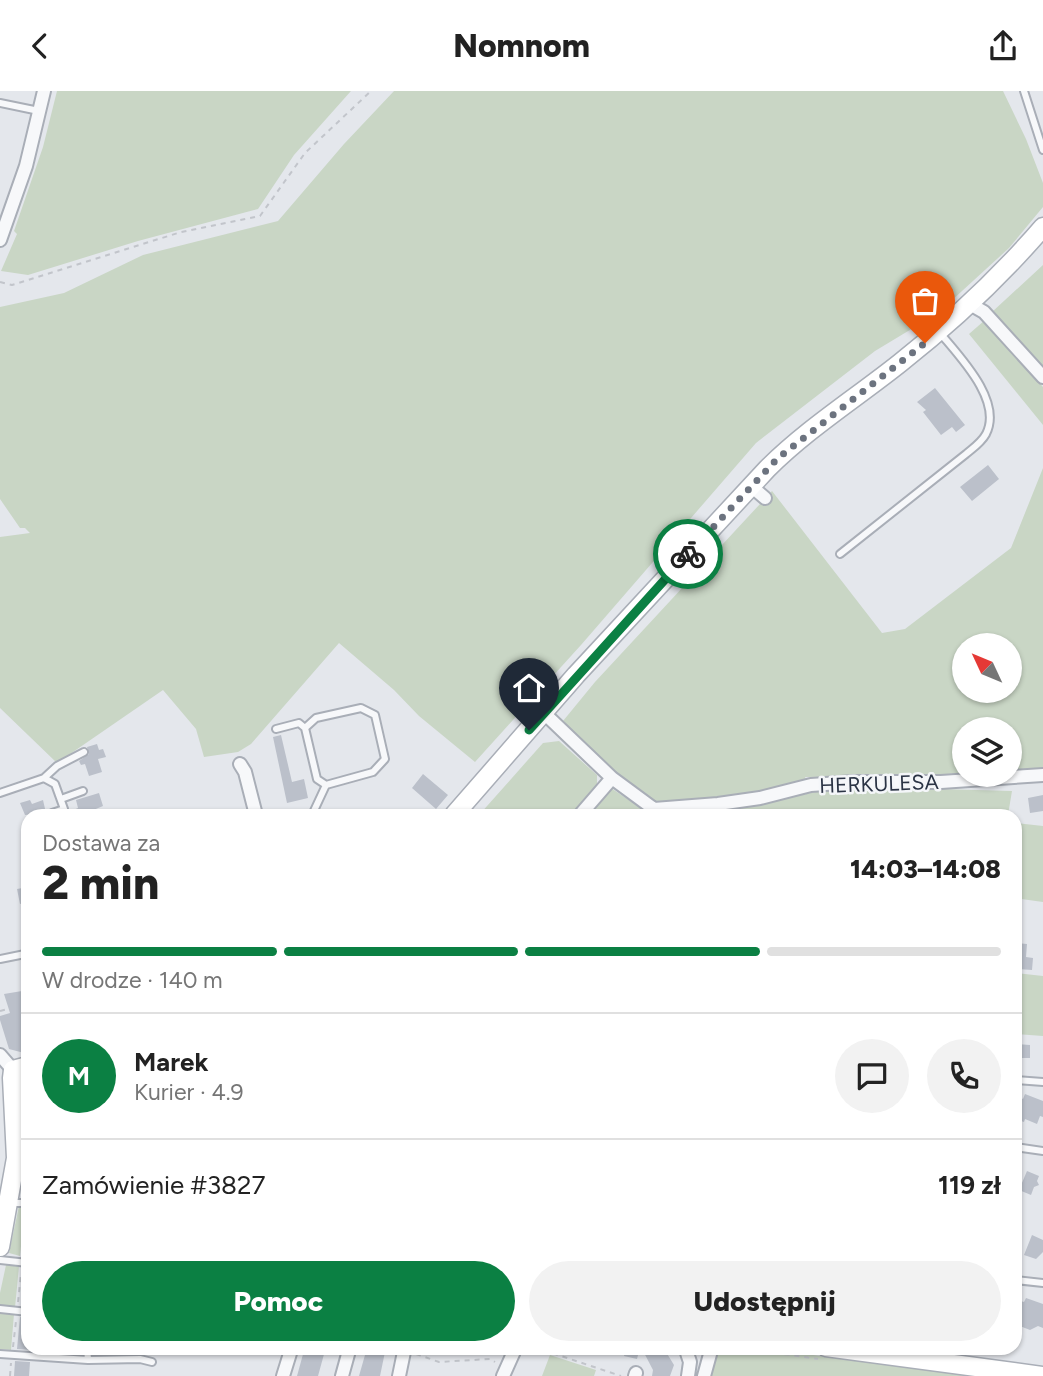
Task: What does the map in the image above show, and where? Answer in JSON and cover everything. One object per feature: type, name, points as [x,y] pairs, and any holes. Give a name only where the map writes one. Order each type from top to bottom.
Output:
[{"type":"street","points":[[0,240],[26,166],[44,91]]},
{"type":"street","points":[[970,304],[1043,227]]},
{"type":"street","points":[[459,809],[751,486],[791,447],[938,332],[1043,241]]},
{"type":"street","points":[[970,304],[984,312],[1043,377]]},
{"type":"street","points":[[751,486],[765,498]]},
{"type":"street","name":"HERKULESA","points":[[544,713],[612,778],[654,809],[718,804],[811,785],[941,782],[1043,775]]},
{"type":"street","points":[[240,764],[245,772],[254,809]]},
{"type":"street","points":[[585,809],[612,778]]},
{"type":"street","points":[[0,1055],[21,1068],[11,1090],[20,1137],[18,1177],[21,1196]]},
{"type":"street","points":[[0,1247],[21,1205]]},
{"type":"street","points":[[283,1376],[290,1355]]},
{"type":"street","points":[[342,1376],[348,1355]]},
{"type":"street","points":[[399,1376],[404,1355]]},
{"type":"street","points":[[503,1376],[512,1355]]},
{"type":"street","points":[[688,1355],[690,1362],[688,1376]]},
{"type":"street","points":[[704,1376],[710,1355]]},
{"type":"street","points":[[886,1355],[1043,1376]]},
{"type":"lane","points":[[1024,91],[1043,150]]},
{"type":"lane","points":[[0,103],[40,111]]},
{"type":"lane","points":[[840,554],[967,454],[981,442],[987,432],[990,412],[984,390],[938,332]]},
{"type":"lane","points":[[276,729],[299,723],[305,728],[317,779],[326,785],[373,772],[384,759],[374,715],[361,708],[316,718],[305,728]]},
{"type":"lane","points":[[0,793],[44,778],[57,766],[84,752]]},
{"type":"lane","points":[[44,778],[55,784],[64,809]]},
{"type":"lane","points":[[315,809],[326,785]]},
{"type":"lane","points":[[61,799],[83,791]]},
{"type":"lane","points":[[0,959],[21,955]]},
{"type":"lane","points":[[1022,1080],[1043,1082]]},
{"type":"lane","points":[[1022,1148],[1043,1151]]},
{"type":"lane","points":[[0,1260],[21,1263]]},
{"type":"lane","points":[[1022,1281],[1043,1283]]},
{"type":"lane","points":[[0,1308],[21,1311]]},
{"type":"lane","points":[[0,1354],[21,1355]]},
{"type":"lane","points":[[25,1355],[88,1360],[139,1359],[152,1362]]},
{"type":"lane","points":[[88,1355],[88,1360]]},
{"type":"path","points":[[0,282],[12,285],[181,232],[260,216],[305,153],[371,91]]},
{"type":"path","points":[[0,1011],[8,1009]]},
{"type":"path","points":[[10,1376],[21,1287]]},
{"type":"path","points":[[421,1355],[439,1362],[490,1359],[495,1362]]},
{"type":"path","points":[[557,1355],[621,1376]]},
{"type":"green space","points":[[57,91],[351,91],[294,155],[258,209],[138,241],[28,275],[1,271],[17,234],[14,231],[43,147]]},
{"type":"green space","points":[[394,91],[1003,91],[1043,183],[1043,207],[1009,248],[938,313],[875,351],[756,443],[581,645],[475,762],[419,716],[394,690],[339,643],[251,744],[238,752],[204,757],[196,729],[163,690],[57,763],[0,708],[0,537],[30,533],[25,528],[20,528],[0,499],[0,307],[64,293],[143,255],[278,221]]},
{"type":"green space","points":[[1043,265],[1043,370],[992,312]]},
{"type":"green space","points":[[985,320],[1043,387],[1043,425],[969,334]]},
{"type":"green space","points":[[1043,468],[1043,768],[1022,769],[1022,717],[952,717],[952,774],[805,777],[807,782],[727,798],[656,804],[625,783],[563,721],[595,682],[772,491],[882,633],[905,629],[1011,548]]},
{"type":"green space","points":[[559,741],[597,775],[597,788],[578,809],[484,809],[543,743]]},
{"type":"green space","points":[[611,788],[642,809],[594,809]]},
{"type":"green space","points":[[903,788],[1012,791],[1009,809],[737,809],[825,790]]},
{"type":"green space","points":[[1022,824],[1043,826],[1043,902],[1022,899]]},
{"type":"green space","points":[[1022,974],[1043,976],[1043,1036],[1022,1034]]},
{"type":"green space","points":[[19,1206],[21,1206],[20,1256],[9,1253]]},
{"type":"green space","points":[[6,1265],[19,1266],[15,1308],[0,1306]]},
{"type":"green space","points":[[0,1312],[14,1314],[11,1350],[0,1349]]},
{"type":"green space","points":[[550,1355],[596,1370],[594,1376],[542,1376]]},
{"type":"green space","points":[[716,1355],[814,1355],[972,1376],[710,1376]]},
{"type":"building","points":[[935,388],[965,425],[956,432],[952,427],[941,435],[923,412],[926,410],[917,402]]},
{"type":"building","points":[[988,465],[999,479],[972,501],[960,487]]},
{"type":"building","points":[[281,735],[292,782],[304,779],[308,798],[287,803],[273,737]]},
{"type":"building","points":[[97,744],[106,757],[98,759],[102,772],[89,776],[85,764],[81,765],[79,761],[89,754],[87,747]]},
{"type":"building","points":[[423,774],[448,795],[436,809],[412,788]]},
{"type":"building","points":[[99,793],[103,806],[96,809],[76,809],[78,808],[76,800]]},
{"type":"building","points":[[1043,795],[1043,811],[1030,813],[1028,798]]},
{"type":"building","points":[[30,800],[32,804],[43,800],[45,809],[22,809],[20,803]]},
{"type":"building","points":[[21,888],[20,904],[17,889]]},
{"type":"building","points":[[1022,944],[1027,944],[1026,957],[1033,958],[1032,970],[1022,969]]},
{"type":"building","points":[[21,991],[21,1052],[9,1049],[0,1020],[0,1016],[10,1013],[4,994]]},
{"type":"building","points":[[1022,1044],[1030,1045],[1030,1058],[1022,1058]]},
{"type":"building","points":[[1025,1094],[1043,1101],[1043,1117],[1040,1116],[1037,1124],[1025,1119],[1022,1121]]},
{"type":"building","points":[[1027,1171],[1039,1176],[1039,1185],[1034,1187],[1031,1195],[1022,1191]]},
{"type":"building","points":[[1032,1235],[1043,1240],[1043,1252],[1036,1259],[1024,1255]]},
{"type":"building","points":[[1026,1298],[1043,1304],[1043,1328],[1038,1326],[1030,1330],[1022,1327]]},
{"type":"building","points":[[20,1317],[21,1349],[17,1349]]},
{"type":"building","points":[[303,1355],[324,1355],[318,1376],[297,1376]]},
{"type":"building","points":[[365,1355],[384,1355],[380,1376],[359,1376]]},
{"type":"building","points":[[624,1355],[638,1355],[637,1359]]},
{"type":"building","points":[[645,1355],[668,1355],[674,1365],[670,1376],[652,1376],[653,1370]]},
{"type":"building","points":[[15,1361],[30,1362],[29,1376],[14,1376]]},
{"type":"way so far","points":[[688,554],[778,458],[925,343]]},
{"type":"route","points":[[529,730],[688,554]]}]
